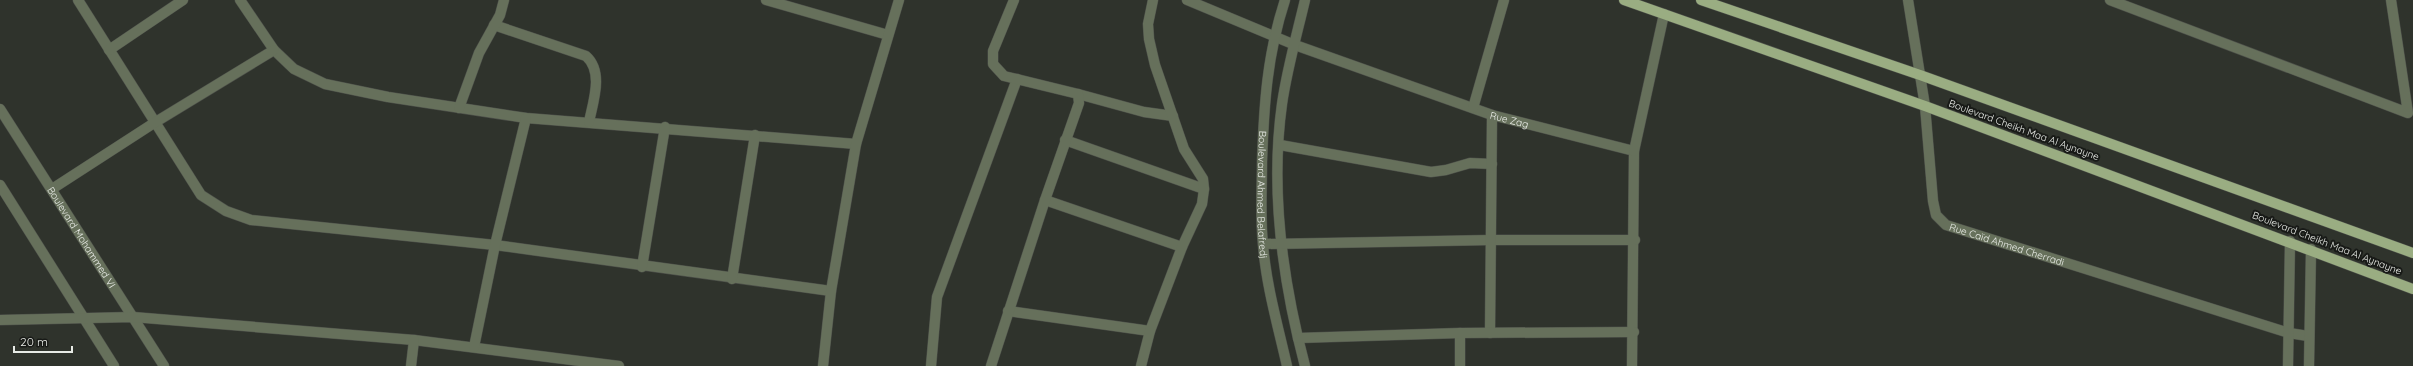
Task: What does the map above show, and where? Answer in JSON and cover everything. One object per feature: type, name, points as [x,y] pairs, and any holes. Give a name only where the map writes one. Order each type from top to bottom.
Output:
[{"type":"main road","name":"Boulevard Cheikh Maa Al Aynayne","points":[[1624,0],[1925,106],[2290,241],[2413,289]]},
{"type":"main road","name":"Boulevard Cheikh Maa Al Aynayne","points":[[1701,0],[1920,74],[2413,253]]},
{"type":"street","points":[[78,0],[154,123],[202,196],[226,211],[251,220],[495,245],[642,267],[831,292]]},
{"type":"street","points":[[110,50],[184,0]]},
{"type":"street","points":[[240,0],[274,50],[294,70],[325,84],[388,97],[526,118],[665,127],[856,144]]},
{"type":"street","points":[[459,108],[478,53],[494,25],[504,0]]},
{"type":"street","points":[[766,0],[888,35]]},
{"type":"street","points":[[823,366],[831,292],[856,144],[899,0]]},
{"type":"street","points":[[1014,0],[993,51],[993,64],[1004,76],[1144,112],[1173,116]]},
{"type":"street","points":[[1141,366],[1150,331],[1182,247],[1202,204],[1204,189],[1203,179],[1184,149],[1155,64],[1149,39],[1148,24],[1153,0]]},
{"type":"street","name":"Rue Zag","points":[[1188,0],[1295,45],[1492,115],[1634,151]]},
{"type":"street","name":"Boulevard Ahmed Belafredj","points":[[1284,0],[1273,36],[1265,101],[1261,208],[1262,244],[1287,366]]},
{"type":"street","name":"Boulevard Ahmed Belafredj","points":[[1305,0],[1282,104],[1279,190],[1283,244],[1298,338],[1305,366]]},
{"type":"street","points":[[1474,108],[1504,0]]},
{"type":"street","name":"Rue Caïd Ahmed Cherradi","points":[[1908,0],[1925,106],[1933,202],[1936,215],[1946,225],[2289,333],[2308,336]]},
{"type":"street","points":[[2110,0],[2411,114]]},
{"type":"street","points":[[2391,0],[2411,114]]},
{"type":"street","points":[[1632,366],[1635,240],[1634,151],[1664,14]]},
{"type":"street","points":[[494,25],[586,56],[591,61],[595,74],[596,90],[589,122]]},
{"type":"street","points":[[52,189],[154,123],[274,50]]},
{"type":"street","points":[[931,366],[937,297],[1017,79]]},
{"type":"street","points":[[991,366],[1065,140],[1079,103],[1078,94]]},
{"type":"street","name":"Boulevard Mohammed VI","points":[[0,109],[164,366]]},
{"type":"street","points":[[1490,333],[1492,115]]},
{"type":"street","points":[[474,347],[495,245],[526,118]]},
{"type":"street","points":[[642,267],[665,127]]},
{"type":"street","points":[[732,279],[755,135]]},
{"type":"street","points":[[1065,140],[1204,189]]},
{"type":"street","points":[[1280,145],[1431,172],[1446,170],[1470,163],[1492,164]]},
{"type":"street","points":[[0,185],[114,366]]},
{"type":"street","points":[[1045,200],[1182,247]]},
{"type":"street","points":[[1262,244],[1492,240],[1635,240]]},
{"type":"street","points":[[2288,366],[2290,241]]},
{"type":"street","points":[[2308,366],[2311,249]]},
{"type":"street","points":[[1008,312],[1150,331]]},
{"type":"street","points":[[0,320],[133,317],[414,340],[619,366]]},
{"type":"street","points":[[1298,338],[1460,333],[1634,332]]},
{"type":"street","points":[[1460,333],[1460,366]]},
{"type":"street","points":[[411,366],[414,340]]}]
